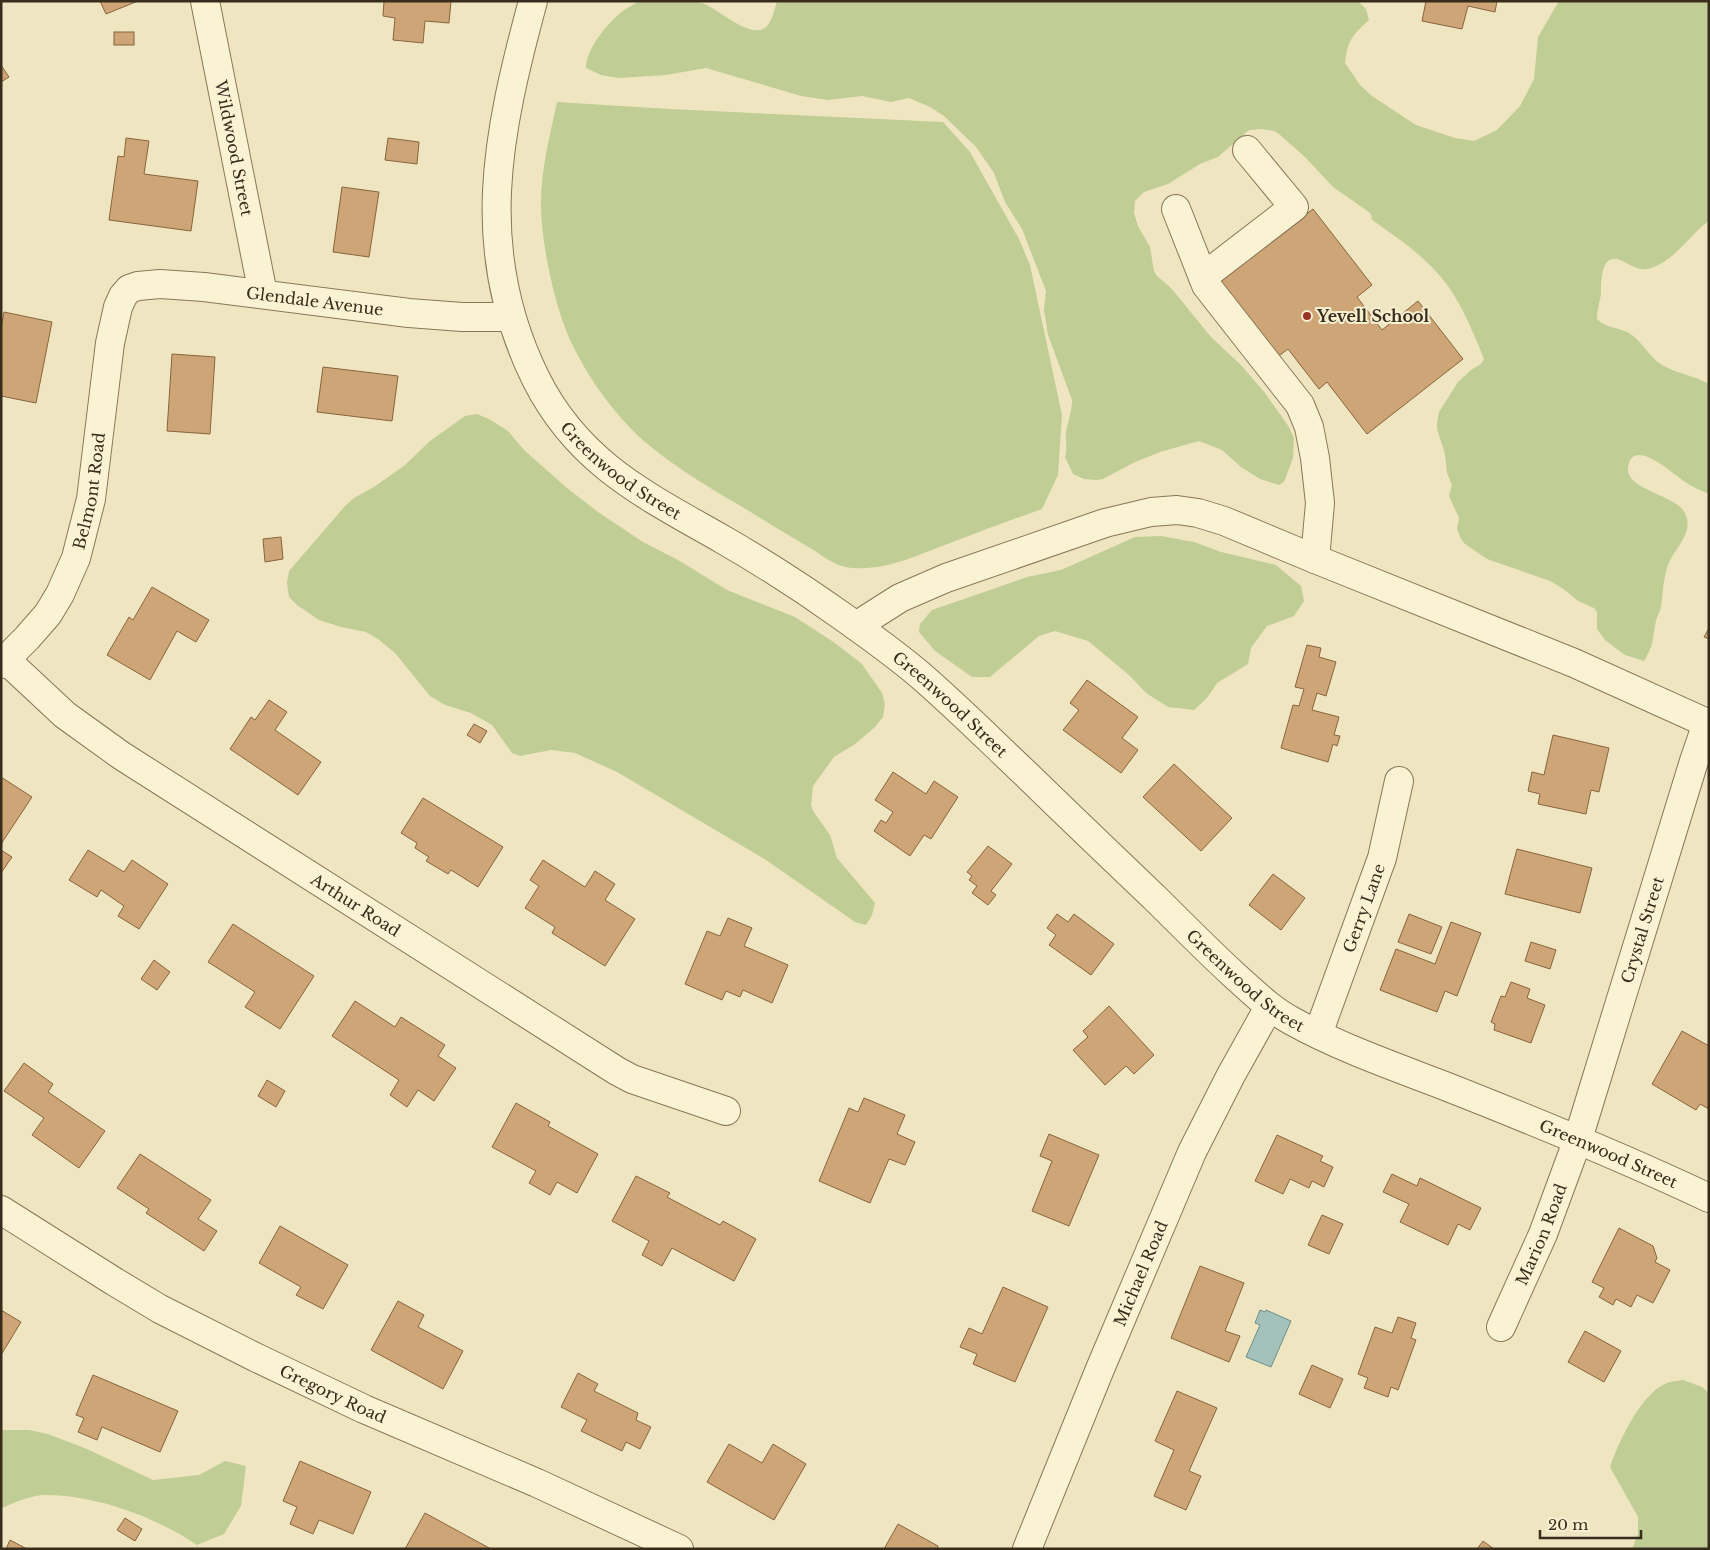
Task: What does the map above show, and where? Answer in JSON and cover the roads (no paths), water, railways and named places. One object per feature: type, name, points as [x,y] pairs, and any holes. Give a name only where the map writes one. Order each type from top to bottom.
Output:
[{"type":"street","name":"Wildwood Street","points":[[205,1],[262,294]]},
{"type":"street","name":"Greenwood Street","points":[[533,1],[509,92],[498,167],[496,199],[500,267],[511,317],[538,383],[562,421],[596,459],[646,496],[741,550],[856,626],[918,673],[1269,1007],[1291,1021],[1356,1052],[1578,1139],[1709,1198]]},
{"type":"street","points":[[1203,277],[1294,207],[1247,150]]},
{"type":"street","points":[[1176,209],[1206,285],[1300,405],[1309,428],[1315,458],[1320,503],[1315,559]]},
{"type":"street","name":"Glendale Avenue","points":[[123,296],[133,287],[160,284],[204,287],[462,318],[511,317]]},
{"type":"street","name":"Belmont Road","points":[[4,662],[48,614],[60,594],[76,558],[91,499],[110,343],[118,306],[123,296]]},
{"type":"street","points":[[856,626],[889,604],[946,578],[1105,523],[1150,512],[1177,510],[1198,513],[1224,521],[1574,664],[1708,724]]},
{"type":"street","name":"Arthur Road","points":[[4,662],[65,715],[114,751],[617,1071],[632,1079],[726,1111]]},
{"type":"street","name":"Crystal Street","points":[[1578,1139],[1708,724]]},
{"type":"street","name":"Gerry Lane","points":[[1318,1034],[1382,858],[1399,781]]},
{"type":"street","name":"Michael Road","points":[[1027,1549],[1100,1369],[1192,1152],[1231,1075],[1269,1007]]},
{"type":"street","name":"Marion Road","points":[[1501,1327],[1543,1234],[1578,1139]]},
{"type":"street","name":"Gregory Road","points":[[1,1210],[160,1309],[257,1358],[364,1409],[537,1483],[679,1549]]},
{"type":"water","points":[[1260,1310],[1265,1312],[1266,1310],[1291,1321],[1271,1367],[1246,1357],[1260,1325],[1255,1323]]},
{"type":"place","name":"Yevell School","points":[[1307,316]]}]
